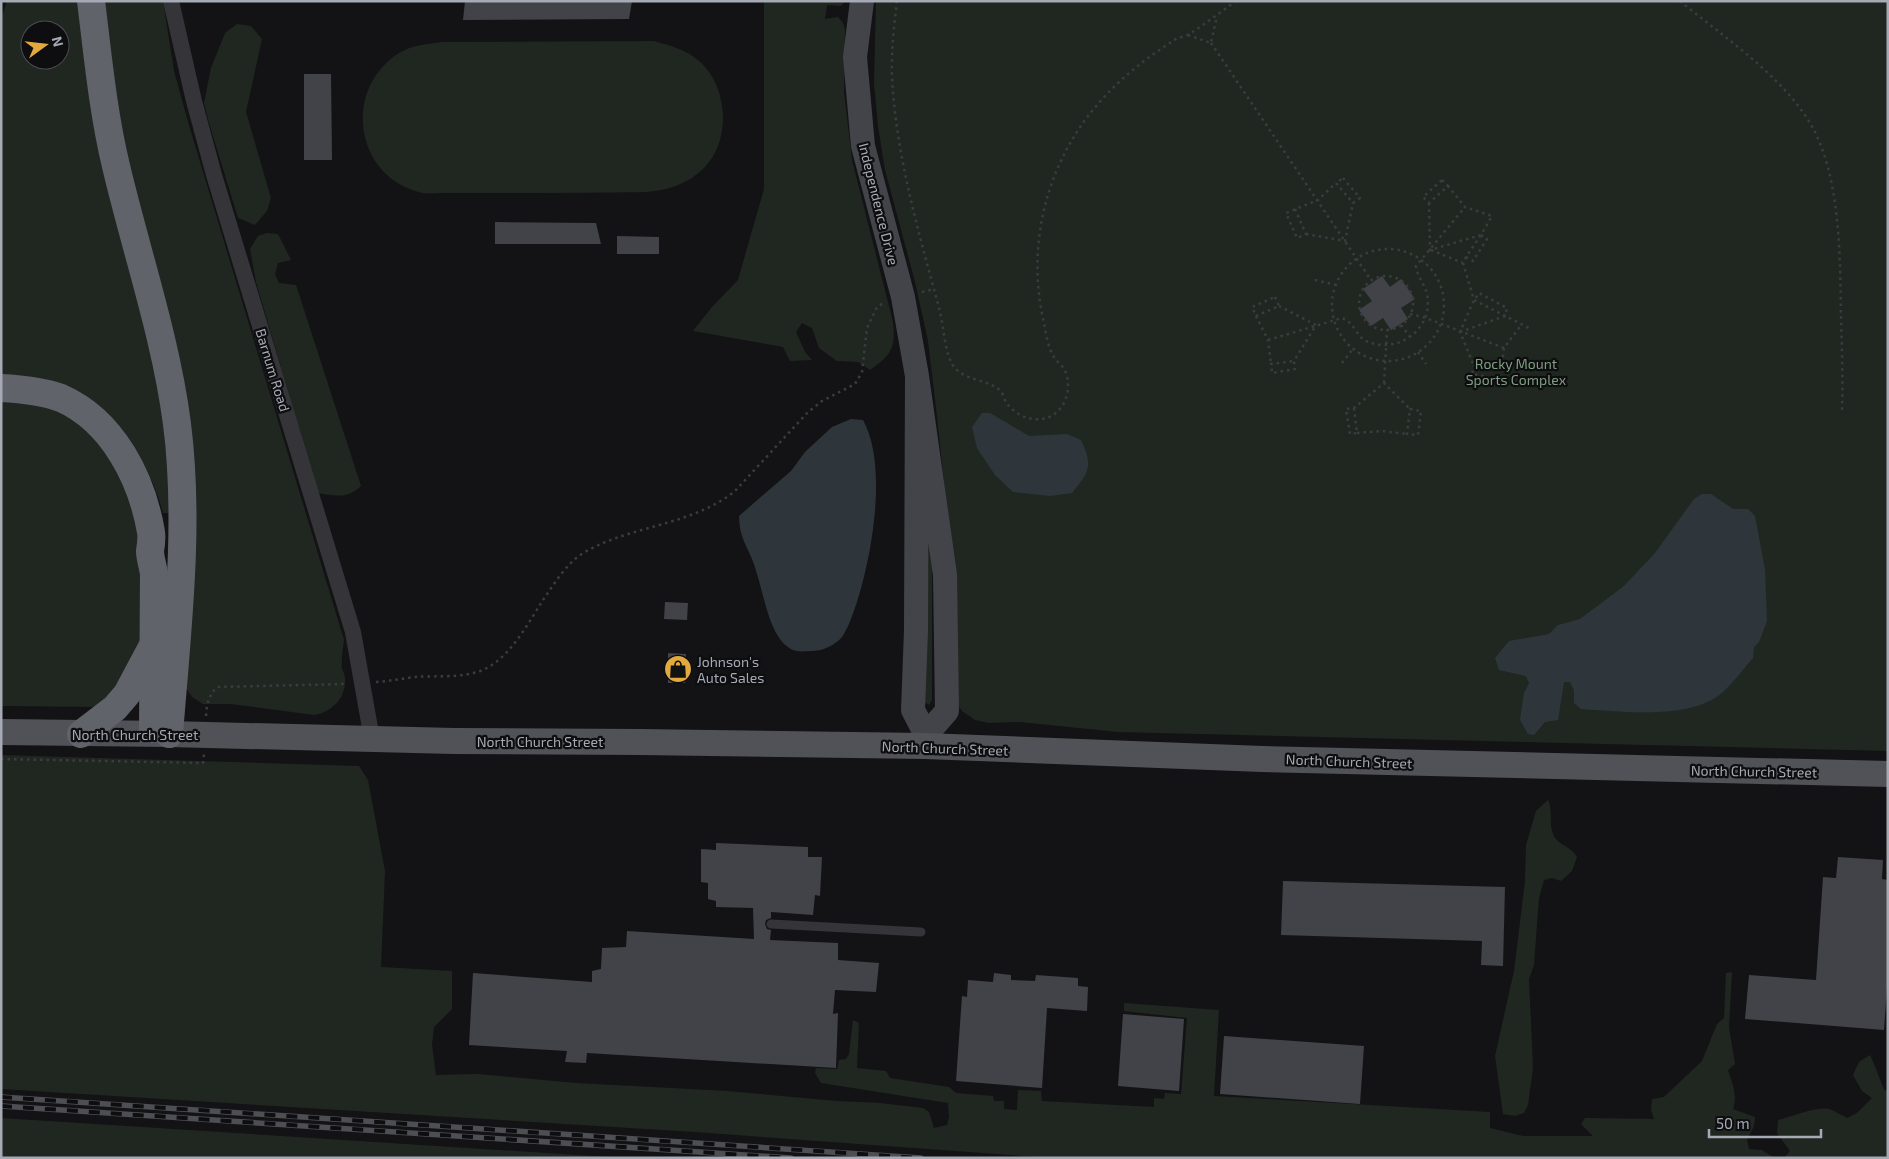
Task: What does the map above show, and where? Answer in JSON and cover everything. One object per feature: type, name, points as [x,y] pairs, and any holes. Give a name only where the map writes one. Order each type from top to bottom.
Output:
[{"type":"highway","points":[[92,1],[102,96],[107,122],[118,174],[159,334],[172,392],[177,426],[181,473],[182,554],[161,734]]},
{"type":"highway","points":[[1,388],[24,389],[61,398],[77,407],[104,429],[124,457],[138,485],[152,534],[150,553],[154,574],[153,646],[161,734]]},
{"type":"highway","points":[[80,734],[116,708],[127,694],[153,646]]},
{"type":"main road","name":"North Church Street","points":[[1,732],[372,739],[926,741],[1300,760],[1888,774]]},
{"type":"street","name":"Barnum Road","points":[[171,1],[194,101],[214,175],[353,632],[372,739]]},
{"type":"street","name":"Independence Drive","points":[[862,1],[855,57],[863,146],[902,297],[917,376]]},
{"type":"street","points":[[917,376],[916,630],[913,710],[926,741]]},
{"type":"street","points":[[917,376],[945,575],[947,711],[926,741]]},
{"type":"lane","points":[[771,924],[920,932]]},
{"type":"path","points":[[897,1],[892,74],[895,107],[904,167],[942,318],[948,352],[954,367],[968,378],[998,389],[1008,406],[1018,414],[1026,418],[1038,419],[1050,417],[1059,410],[1065,400],[1068,389],[1067,377],[1063,367],[1054,358],[1049,345],[1038,294],[1039,233],[1046,200],[1059,166],[1076,134],[1105,96],[1125,76],[1175,39],[1188,35],[1236,1]]},
{"type":"path","points":[[1680,1],[1757,64],[1789,96],[1810,123],[1822,147],[1838,223],[1842,412]]},
{"type":"path","points":[[1211,43],[1217,14]]},
{"type":"path","points":[[1188,35],[1211,43],[1371,280]]},
{"type":"path","points":[[1343,178],[1360,198],[1353,204],[1345,241],[1306,234],[1297,238],[1286,213],[1318,200],[1343,178]]},
{"type":"path","points":[[1430,250],[1429,203],[1423,197],[1442,180],[1465,207],[1492,216],[1463,263],[1474,300],[1529,328]]},
{"type":"path","points":[[1336,183],[1353,204]]},
{"type":"path","points":[[1429,203],[1448,186]]},
{"type":"path","points":[[1268,340],[1342,318],[1347,320],[1364,340],[1375,344],[1388,345],[1410,338],[1426,318],[1427,293],[1417,273],[1416,266],[1465,207]]},
{"type":"path","points":[[1294,210],[1306,234]]},
{"type":"path","points":[[1430,250],[1481,235],[1488,239],[1473,262],[1466,257]]},
{"type":"path","points":[[1390,248],[1414,255],[1429,267],[1440,283],[1444,302],[1440,325],[1430,342],[1418,352],[1397,360],[1378,360],[1359,353],[1344,340],[1332,315],[1332,296],[1339,277],[1353,260],[1357,258],[1370,251],[1390,248]]},
{"type":"path","points":[[1430,250],[1463,263]]},
{"type":"path","points":[[1379,276],[1398,278],[1408,287],[1412,296],[1413,305],[1410,314],[1401,325],[1387,330],[1374,327],[1361,314],[1359,304],[1362,291],[1371,280],[1379,276]]},
{"type":"path","points":[[1315,280],[1336,286]]},
{"type":"path","points":[[918,293],[934,289]]},
{"type":"path","points":[[1505,316],[1507,308],[1479,293],[1474,300],[1460,332],[1474,366],[1472,374],[1499,379],[1504,348],[1522,324]]},
{"type":"path","points":[[1275,297],[1279,306],[1316,325],[1294,361],[1295,370],[1272,373],[1268,340],[1252,307],[1275,297]]},
{"type":"path","points":[[379,681],[462,675],[481,671],[491,666],[501,658],[516,640],[563,571],[584,552],[614,539],[677,520],[722,501],[735,491],[808,412],[822,401],[856,384],[862,372],[867,328],[877,307],[886,301]]},
{"type":"path","points":[[1256,316],[1279,306]]},
{"type":"path","points":[[1410,314],[1426,318],[1440,325],[1504,348]]},
{"type":"path","points":[[1460,332],[1505,316]]},
{"type":"path","points":[[1401,325],[1410,338]]},
{"type":"path","points":[[1384,383],[1410,409],[1421,411],[1418,435],[1382,431],[1350,434],[1346,409],[1354,408],[1384,383],[1387,330]]},
{"type":"path","points":[[1342,364],[1353,348]]},
{"type":"path","points":[[1418,352],[1426,364]]},
{"type":"path","points":[[1271,364],[1294,361]]},
{"type":"path","points":[[1474,366],[1500,370]]},
{"type":"path","points":[[1354,408],[1357,433]]},
{"type":"path","points":[[1407,434],[1410,409]]},
{"type":"path","points":[[207,702],[214,690],[222,685],[342,684]]},
{"type":"path","points":[[1,759],[203,763]]},
{"type":"green space","points":[[7,1],[83,1],[161,400],[168,476],[169,513],[163,513],[151,478],[131,448],[1,381],[1,19]]},
{"type":"green space","points":[[96,1],[163,1],[174,71],[188,122],[344,640],[342,668],[345,686],[337,703],[321,713],[314,715],[231,704],[203,704],[192,697],[184,685],[191,591]]},
{"type":"green space","points":[[764,1],[845,1],[841,6],[827,5],[825,19],[838,17],[843,23],[845,30],[844,92],[852,160],[894,331],[893,345],[887,355],[870,370],[858,362],[837,361],[819,348],[812,328],[802,323],[796,332],[805,352],[812,360],[790,361],[783,347],[693,331],[712,307],[738,280],[764,189]]},
{"type":"green space","name":"Rocky Mount Sports Complex","points":[[876,1],[1888,1],[1888,751],[1118,732],[1020,722],[988,723],[975,720],[962,711],[954,699],[950,537],[928,341],[915,282],[885,170],[878,126],[874,84]]},
{"type":"green space","points":[[237,24],[251,26],[262,39],[246,112],[271,198],[267,211],[255,225],[238,218],[204,103],[211,68],[225,33]]},
{"type":"green space","points":[[654,41],[672,46],[699,61],[709,72],[721,98],[722,128],[719,143],[713,156],[698,174],[678,185],[663,190],[646,192],[423,193],[400,185],[383,171],[371,153],[364,133],[363,112],[368,91],[379,71],[396,55],[407,49],[443,42]]},
{"type":"green space","points":[[267,233],[278,234],[291,260],[278,263],[275,274],[279,283],[296,285],[361,486],[346,495],[336,496],[318,493],[256,282],[250,249],[258,236]]},
{"type":"green space","points":[[1,397],[60,407],[102,444],[135,507],[140,543],[142,629],[137,660],[100,707],[1,706]]},
{"type":"green space","points":[[929,541],[932,547],[932,700],[929,705],[924,702],[925,551]]},
{"type":"green space","points":[[1,755],[359,766],[368,780],[385,871],[381,967],[452,971],[452,1009],[434,1027],[432,1045],[436,1075],[478,1074],[576,1083],[727,1091],[880,1103],[923,1108],[929,1112],[934,1128],[947,1125],[949,1117],[948,1103],[821,1083],[815,1073],[816,1068],[837,1069],[839,1060],[846,1059],[849,1054],[853,1020],[859,1023],[857,1068],[886,1071],[890,1078],[949,1087],[956,1093],[993,1096],[994,1101],[1004,1101],[1004,1109],[1017,1110],[1018,1090],[1041,1091],[1042,1101],[1154,1107],[1154,1098],[1164,1099],[1165,1093],[1181,1094],[1187,1018],[1124,1011],[1124,1003],[1219,1010],[1214,1096],[1490,1112],[1490,1128],[1523,1136],[1593,1136],[1581,1124],[1585,1118],[1654,1119],[1651,1110],[1652,1099],[1664,1097],[1702,1061],[1717,1024],[1724,1018],[1726,973],[1732,972],[1729,1027],[1735,1064],[1728,1070],[1735,1094],[1733,1109],[1755,1117],[1754,1126],[1747,1140],[1749,1149],[1762,1150],[1774,1158],[1051,1158],[695,1132],[1,1089]]},
{"type":"green space","points":[[1548,800],[1551,810],[1553,834],[1559,842],[1577,857],[1572,871],[1561,881],[1552,878],[1544,880],[1539,898],[1534,965],[1529,979],[1533,1068],[1528,1105],[1524,1113],[1515,1116],[1503,1114],[1495,1056],[1514,971],[1525,881],[1526,845],[1536,811]]},
{"type":"green space","points":[[1870,1055],[1885,1091],[1888,1089],[1888,1158],[1780,1158],[1785,1157],[1790,1151],[1777,1133],[1778,1120],[1823,1108],[1847,1118],[1857,1113],[1872,1098],[1862,1091],[1853,1075],[1859,1062]]},
{"type":"green space","points":[[1,1118],[625,1158],[1,1158]]},
{"type":"shaded area","points":[[982,413],[990,413],[1029,436],[1067,434],[1081,440],[1088,462],[1088,468],[1083,479],[1072,493],[1050,496],[1013,492],[995,475],[977,448],[972,427]]},
{"type":"shaded area","points":[[851,419],[863,420],[871,439],[875,461],[875,510],[863,583],[851,620],[842,637],[836,643],[824,649],[797,651],[783,643],[773,627],[755,567],[741,534],[739,516],[791,471],[805,452],[832,427]]},
{"type":"shaded area","points":[[1702,494],[1711,494],[1733,509],[1748,509],[1755,516],[1765,570],[1767,621],[1759,642],[1754,647],[1753,658],[1723,692],[1709,701],[1674,711],[1635,712],[1581,709],[1574,703],[1574,690],[1570,682],[1564,682],[1558,720],[1545,722],[1534,735],[1528,734],[1520,720],[1524,693],[1529,683],[1526,676],[1499,670],[1495,658],[1509,641],[1549,634],[1558,625],[1580,619],[1624,586],[1655,553],[1694,499]]},
{"type":"building","points":[[465,1],[632,1],[629,19],[463,20]]},
{"type":"building","points":[[304,74],[331,74],[332,160],[304,160]]},
{"type":"building","points":[[495,222],[596,223],[601,244],[495,244]]},
{"type":"building","points":[[617,236],[659,237],[659,254],[617,254]]},
{"type":"building","points":[[1382,276],[1390,287],[1401,279],[1415,299],[1401,308],[1408,319],[1391,330],[1383,318],[1371,326],[1359,310],[1372,301],[1363,289]]},
{"type":"building","points":[[665,602],[688,603],[687,620],[664,619]]},
{"type":"building","points":[[668,653],[686,654],[685,683],[668,683]]},
{"type":"building","points":[[716,843],[808,847],[808,857],[822,857],[820,896],[815,895],[813,915],[771,912],[771,918],[766,920],[765,924],[767,929],[771,930],[770,940],[838,943],[838,960],[879,963],[876,992],[835,990],[833,1014],[838,1013],[836,1068],[587,1053],[586,1063],[565,1062],[567,1051],[469,1045],[473,973],[592,982],[592,971],[601,969],[602,948],[626,947],[627,931],[754,939],[753,908],[716,907],[716,901],[708,899],[708,883],[701,882],[701,849],[716,850]]},
{"type":"building","points":[[1838,857],[1883,860],[1882,879],[1888,880],[1888,974],[1884,1030],[1745,1019],[1749,975],[1816,980],[1823,877],[1836,878]]},
{"type":"building","points":[[1283,881],[1505,887],[1503,966],[1481,965],[1482,941],[1281,935]]},
{"type":"building","points":[[994,973],[1011,975],[1011,980],[1035,981],[1036,975],[1078,978],[1078,986],[1088,987],[1087,1011],[1047,1008],[1042,1088],[956,1081],[962,996],[967,997],[968,980],[993,982]]},
{"type":"building","points":[[1123,1014],[1184,1019],[1179,1091],[1118,1086]]},
{"type":"building","points":[[1224,1036],[1364,1046],[1360,1104],[1220,1094]]},
{"type":"railway","points":[[1,1097],[921,1158]]},
{"type":"railway","points":[[1,1106],[791,1158]]},
{"type":"place","name":"Johnson's Auto Sales","points":[[678,669]]}]
